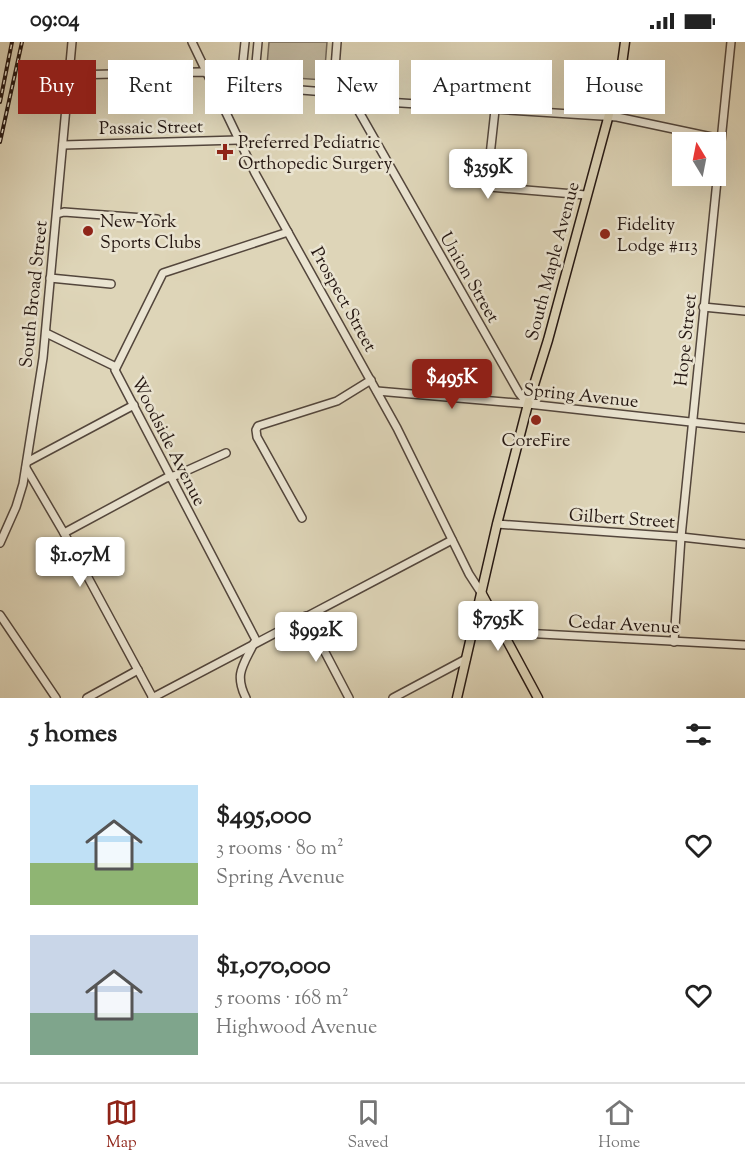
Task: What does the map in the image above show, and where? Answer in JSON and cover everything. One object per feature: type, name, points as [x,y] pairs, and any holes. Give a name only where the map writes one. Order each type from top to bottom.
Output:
[{"type":"main road","name":"South Maple Avenue","points":[[458,698],[497,524],[608,117],[622,64],[625,42]]},
{"type":"main road","name":"Prospect Street","points":[[483,594],[538,698]]},
{"type":"street","name":"South Broad Street","points":[[71,60],[72,42]]},
{"type":"street","name":"Prospect Street","points":[[192,42],[205,69]]},
{"type":"street","points":[[243,60],[245,42]]},
{"type":"street","points":[[256,60],[258,42]]},
{"type":"street","points":[[336,60],[337,42]]},
{"type":"street","name":"Hope Street","points":[[722,132],[731,42]]},
{"type":"street","points":[[96,75],[205,73]]},
{"type":"street","name":"South Broad Street","points":[[0,543],[16,507],[26,465],[46,333],[66,114]]},
{"type":"street","name":"Prospect Street","points":[[226,114],[288,232],[398,428],[469,574],[483,594]]},
{"type":"street","name":"Union Street","points":[[360,114],[519,393],[528,404]]},
{"type":"street","points":[[495,114],[487,183],[489,187],[586,195]]},
{"type":"street","points":[[552,114],[608,117],[685,132]]},
{"type":"street","name":"Passaic Street","points":[[63,145],[239,142]]},
{"type":"street","name":"Hope Street","points":[[674,642],[681,537],[716,186]]},
{"type":"street","points":[[57,214],[64,212],[156,219]]},
{"type":"street","name":"Woodside Avenue","points":[[256,643],[116,367],[163,273],[288,232]]},
{"type":"street","points":[[50,278],[111,284]]},
{"type":"street","points":[[703,308],[745,311]]},
{"type":"street","points":[[46,333],[116,367]]},
{"type":"street","points":[[302,518],[257,437],[256,430],[261,423],[337,402],[371,380]]},
{"type":"street","name":"Spring Avenue","points":[[377,391],[528,404],[745,428]]},
{"type":"street","points":[[134,405],[26,465],[152,698],[452,540]]},
{"type":"street","points":[[64,533],[171,476],[226,453]]},
{"type":"street","name":"Gilbert Street","points":[[497,524],[681,537],[745,544]]},
{"type":"street","points":[[0,615],[56,698]]},
{"type":"street","points":[[306,616],[349,698]]},
{"type":"street","name":"Cedar Avenue","points":[[502,632],[745,645]]},
{"type":"street","points":[[246,698],[240,686],[240,676],[256,643]]},
{"type":"street","points":[[393,698],[466,659]]},
{"type":"street","points":[[87,698],[138,670]]},
{"type":"shaded area","points":[[269,42],[327,42],[326,60],[315,60],[315,79],[303,79],[303,60],[267,60]]},
{"type":"railway","points":[[0,102],[12,42]]},
{"type":"railway","points":[[0,142],[22,42]]},
{"type":"place","name":"Preferred Pediatric Orthopedic Surgery","points":[[225,152]]},
{"type":"place","name":"New York Sports Clubs","points":[[88,231]]},
{"type":"place","name":"Fidelity Lodge #113","points":[[605,234]]},
{"type":"place","name":"CoreFire","points":[[536,420]]}]
